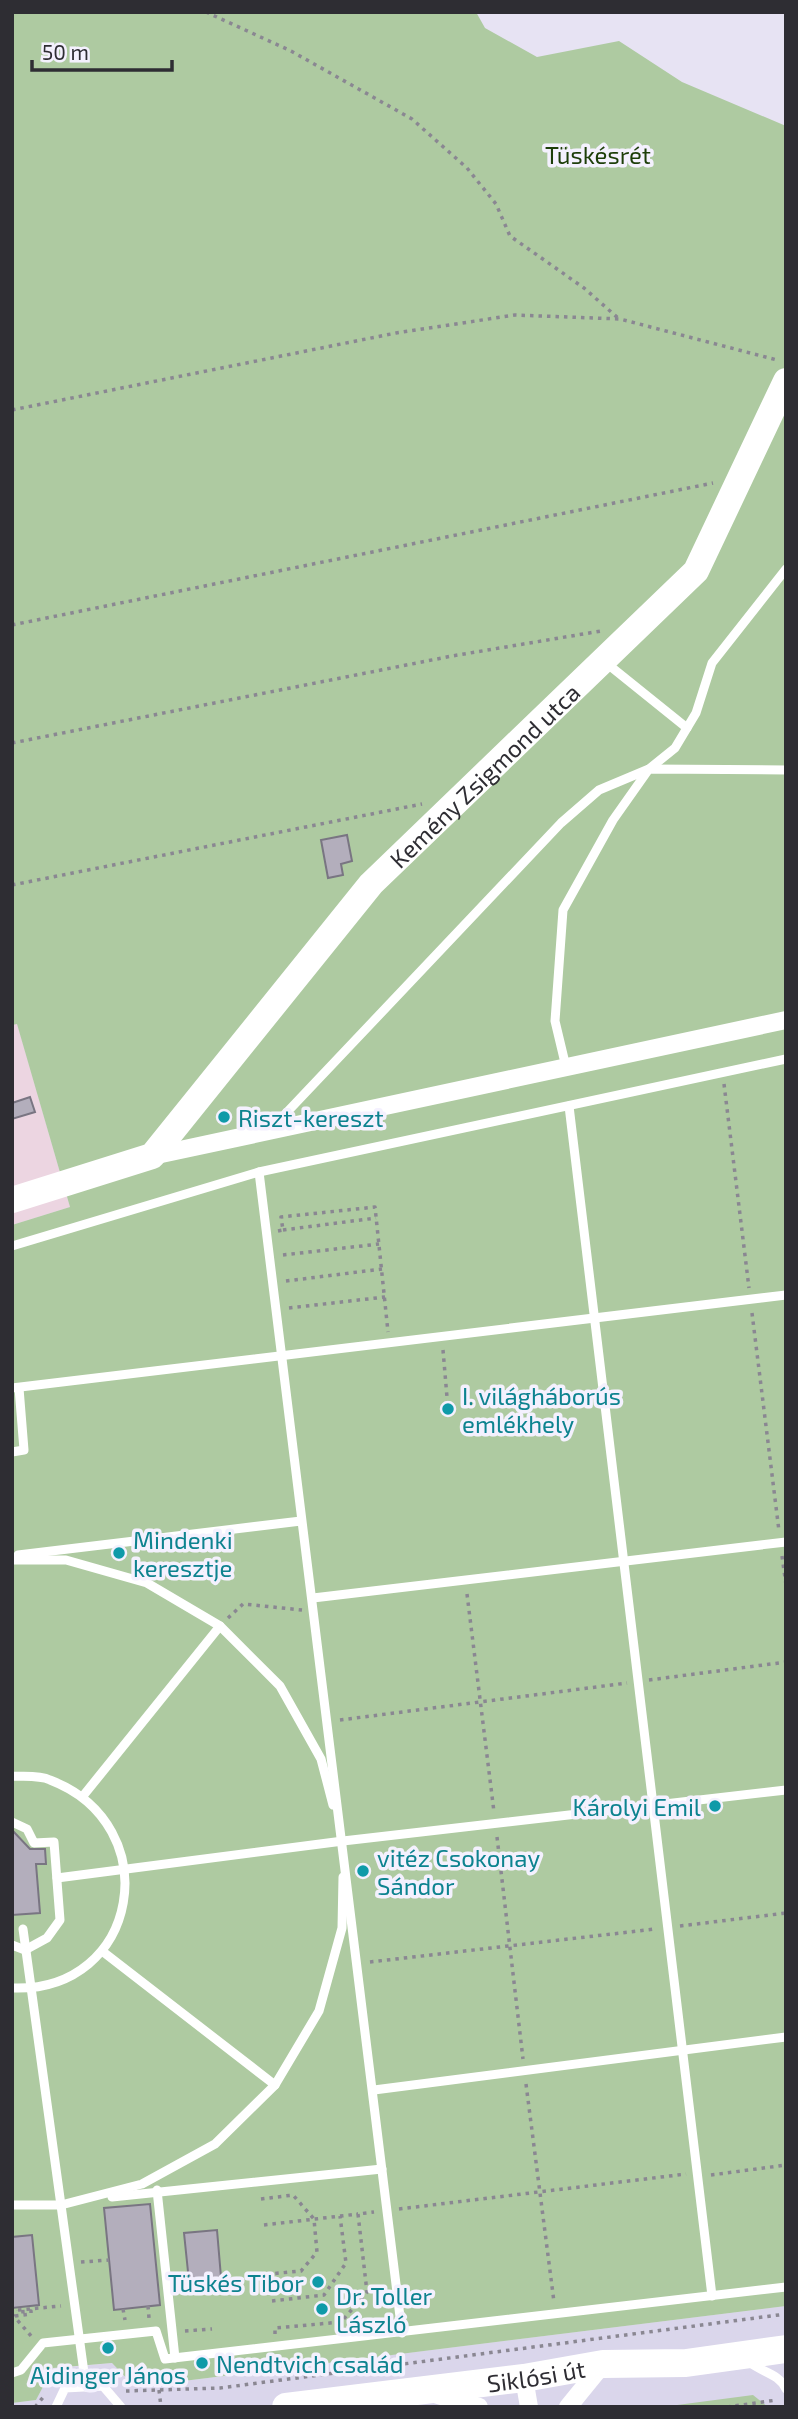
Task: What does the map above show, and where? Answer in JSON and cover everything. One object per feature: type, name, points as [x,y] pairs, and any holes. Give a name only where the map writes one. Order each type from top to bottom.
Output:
[{"type":"main road","name":"Siklósi út","points":[[286,2407],[524,2378],[603,2364],[686,2363],[786,2349]]},
{"type":"street","name":"Kemény Zsigmond utca","points":[[152,1156],[371,884],[696,571],[786,381]]},
{"type":"street","points":[[12,1200],[152,1156],[786,1020]]},
{"type":"street","points":[[568,2407],[603,2364]]},
{"type":"street","points":[[524,2378],[529,2407]]},
{"type":"street","points":[[422,2390],[479,2407]]},
{"type":"lane","points":[[566,1068],[555,1021],[563,910],[613,820],[649,769],[675,748],[696,713],[712,663],[786,569]]},
{"type":"lane","points":[[603,660],[687,728]]},
{"type":"lane","points":[[269,1131],[561,823],[599,790],[649,769],[786,770]]},
{"type":"lane","points":[[12,1246],[259,1172],[786,1059]]},
{"type":"lane","points":[[569,1106],[712,2296]]},
{"type":"lane","points":[[259,1172],[402,2333]]},
{"type":"lane","points":[[12,1452],[24,1450],[16,1388],[786,1295]]},
{"type":"lane","points":[[12,1558],[301,1521]]},
{"type":"lane","points":[[313,1598],[783,1543]]},
{"type":"lane","points":[[12,1558],[66,1560],[148,1583],[220,1626],[280,1686],[321,1759],[343,1841],[342,1928],[319,2011],[275,2085],[215,2144],[142,2184],[61,2205],[12,2205]]},
{"type":"lane","points":[[83,1796],[220,1626]]},
{"type":"lane","points":[[12,1776],[47,1778],[83,1796],[112,1828],[126,1870],[122,1913],[102,1951],[74,1976],[37,1989],[12,1988]]},
{"type":"lane","points":[[57,1878],[343,1841],[786,1790]]},
{"type":"lane","points":[[12,1822],[27,1829],[34,1843],[54,1843],[60,1920],[47,1938],[25,1950],[12,1945]]},
{"type":"lane","points":[[23,1929],[85,2385]]},
{"type":"lane","points":[[102,1951],[275,2085]]},
{"type":"lane","points":[[374,2090],[786,2037]]},
{"type":"lane","points":[[12,2211],[157,2190],[382,2169]]},
{"type":"lane","points":[[157,2190],[175,2358]]},
{"type":"lane","points":[[12,2373],[21,2370],[43,2343],[79,2337],[156,2332],[165,2359],[786,2287]]},
{"type":"lane","points":[[741,2355],[757,2369],[773,2374],[786,2389]]},
{"type":"lane","points":[[56,2407],[65,2388],[85,2385],[103,2386],[121,2407]]},
{"type":"path","points":[[206,12],[291,51],[412,119],[467,168],[496,204],[510,236],[584,288],[620,319]]},
{"type":"path","points":[[12,410],[396,333],[515,315],[620,319],[786,363]]},
{"type":"path","points":[[12,625],[607,503],[741,480]]},
{"type":"path","points":[[12,743],[452,656],[615,629],[634,631]]},
{"type":"path","points":[[12,885],[421,804],[452,806]]},
{"type":"path","points":[[723,1073],[783,1543],[786,1585]]},
{"type":"path","points":[[283,1230],[281,1217],[375,1207],[390,1344]]},
{"type":"path","points":[[266,1232],[376,1219]]},
{"type":"path","points":[[270,1257],[379,1244]]},
{"type":"path","points":[[273,1283],[382,1269]]},
{"type":"path","points":[[276,1310],[385,1297]]},
{"type":"path","points":[[442,1337],[448,1409]]},
{"type":"path","points":[[465,1580],[555,2314]]},
{"type":"path","points":[[220,1626],[243,1604],[314,1611]]},
{"type":"path","points":[[328,1722],[786,1662]]},
{"type":"path","points":[[358,1963],[786,1913]]},
{"type":"path","points":[[264,2225],[786,2165]]},
{"type":"path","points":[[261,2199],[293,2195],[314,2219],[317,2252],[301,2271],[269,2274]]},
{"type":"path","points":[[275,2328],[341,2322],[367,2292],[358,2214]]},
{"type":"path","points":[[272,2301],[324,2295],[346,2263],[340,2216]]},
{"type":"path","points":[[100,2261],[109,2260]]},
{"type":"path","points":[[13,2315],[31,2314],[31,2311],[18,2312],[18,2309],[74,2305]]},
{"type":"path","points":[[124,2391],[220,2388],[786,2314]]},
{"type":"path","points":[[13,2315],[29,2336],[43,2343]]},
{"type":"path","points":[[172,2332],[212,2329]]},
{"type":"path","points":[[35,2407],[52,2387],[85,2385]]},
{"type":"path","points":[[159,2390],[161,2407]]},
{"type":"path","points":[[727,2407],[786,2398]]},
{"type":"shaded area","points":[[17,1023],[70,1207],[12,1225],[12,1025]]},
{"type":"shaded area","points":[[786,2306],[786,2407],[12,2407],[12,2403],[36,2400],[52,2369],[112,2363],[135,2387]]},
{"type":"green space","name":"Tüskésrét","points":[[12,12],[476,12],[485,28],[537,57],[619,41],[682,82],[786,126],[786,2306],[135,2387],[112,2363],[53,2368],[36,2400],[12,2403],[12,1225],[70,1207],[17,1024],[12,1025]]},
{"type":"green space","points":[[753,2395],[768,2407],[662,2407]]},
{"type":"building","points":[[347,835],[352,861],[341,864],[343,875],[328,878],[321,840]]},
{"type":"building","points":[[30,1097],[35,1112],[12,1119],[12,1103]]},
{"type":"building","points":[[12,1830],[30,1849],[45,1849],[46,1864],[36,1864],[40,1913],[12,1915]]},
{"type":"building","points":[[150,2204],[160,2305],[114,2310],[104,2208]]},
{"type":"building","points":[[217,2230],[222,2289],[190,2291],[184,2233]]},
{"type":"building","points":[[32,2235],[39,2305],[12,2308],[12,2237]]},
{"type":"place","name":"Riszt-kereszt","points":[[224,1117]]},
{"type":"place","name":"I. világháborús emlékhely","points":[[448,1409]]},
{"type":"place","name":"Mindenki keresztje","points":[[119,1553]]},
{"type":"place","name":"Károlyi Emil","points":[[715,1806]]},
{"type":"place","name":"vitéz Csokonay Sándor","points":[[363,1871]]},
{"type":"place","name":"Tüskés Tibor","points":[[318,2282]]},
{"type":"place","name":"Dr. Toller László","points":[[322,2309]]},
{"type":"place","name":"Aidinger János","points":[[108,2348]]},
{"type":"place","name":"Nendtvich család","points":[[202,2363]]}]
